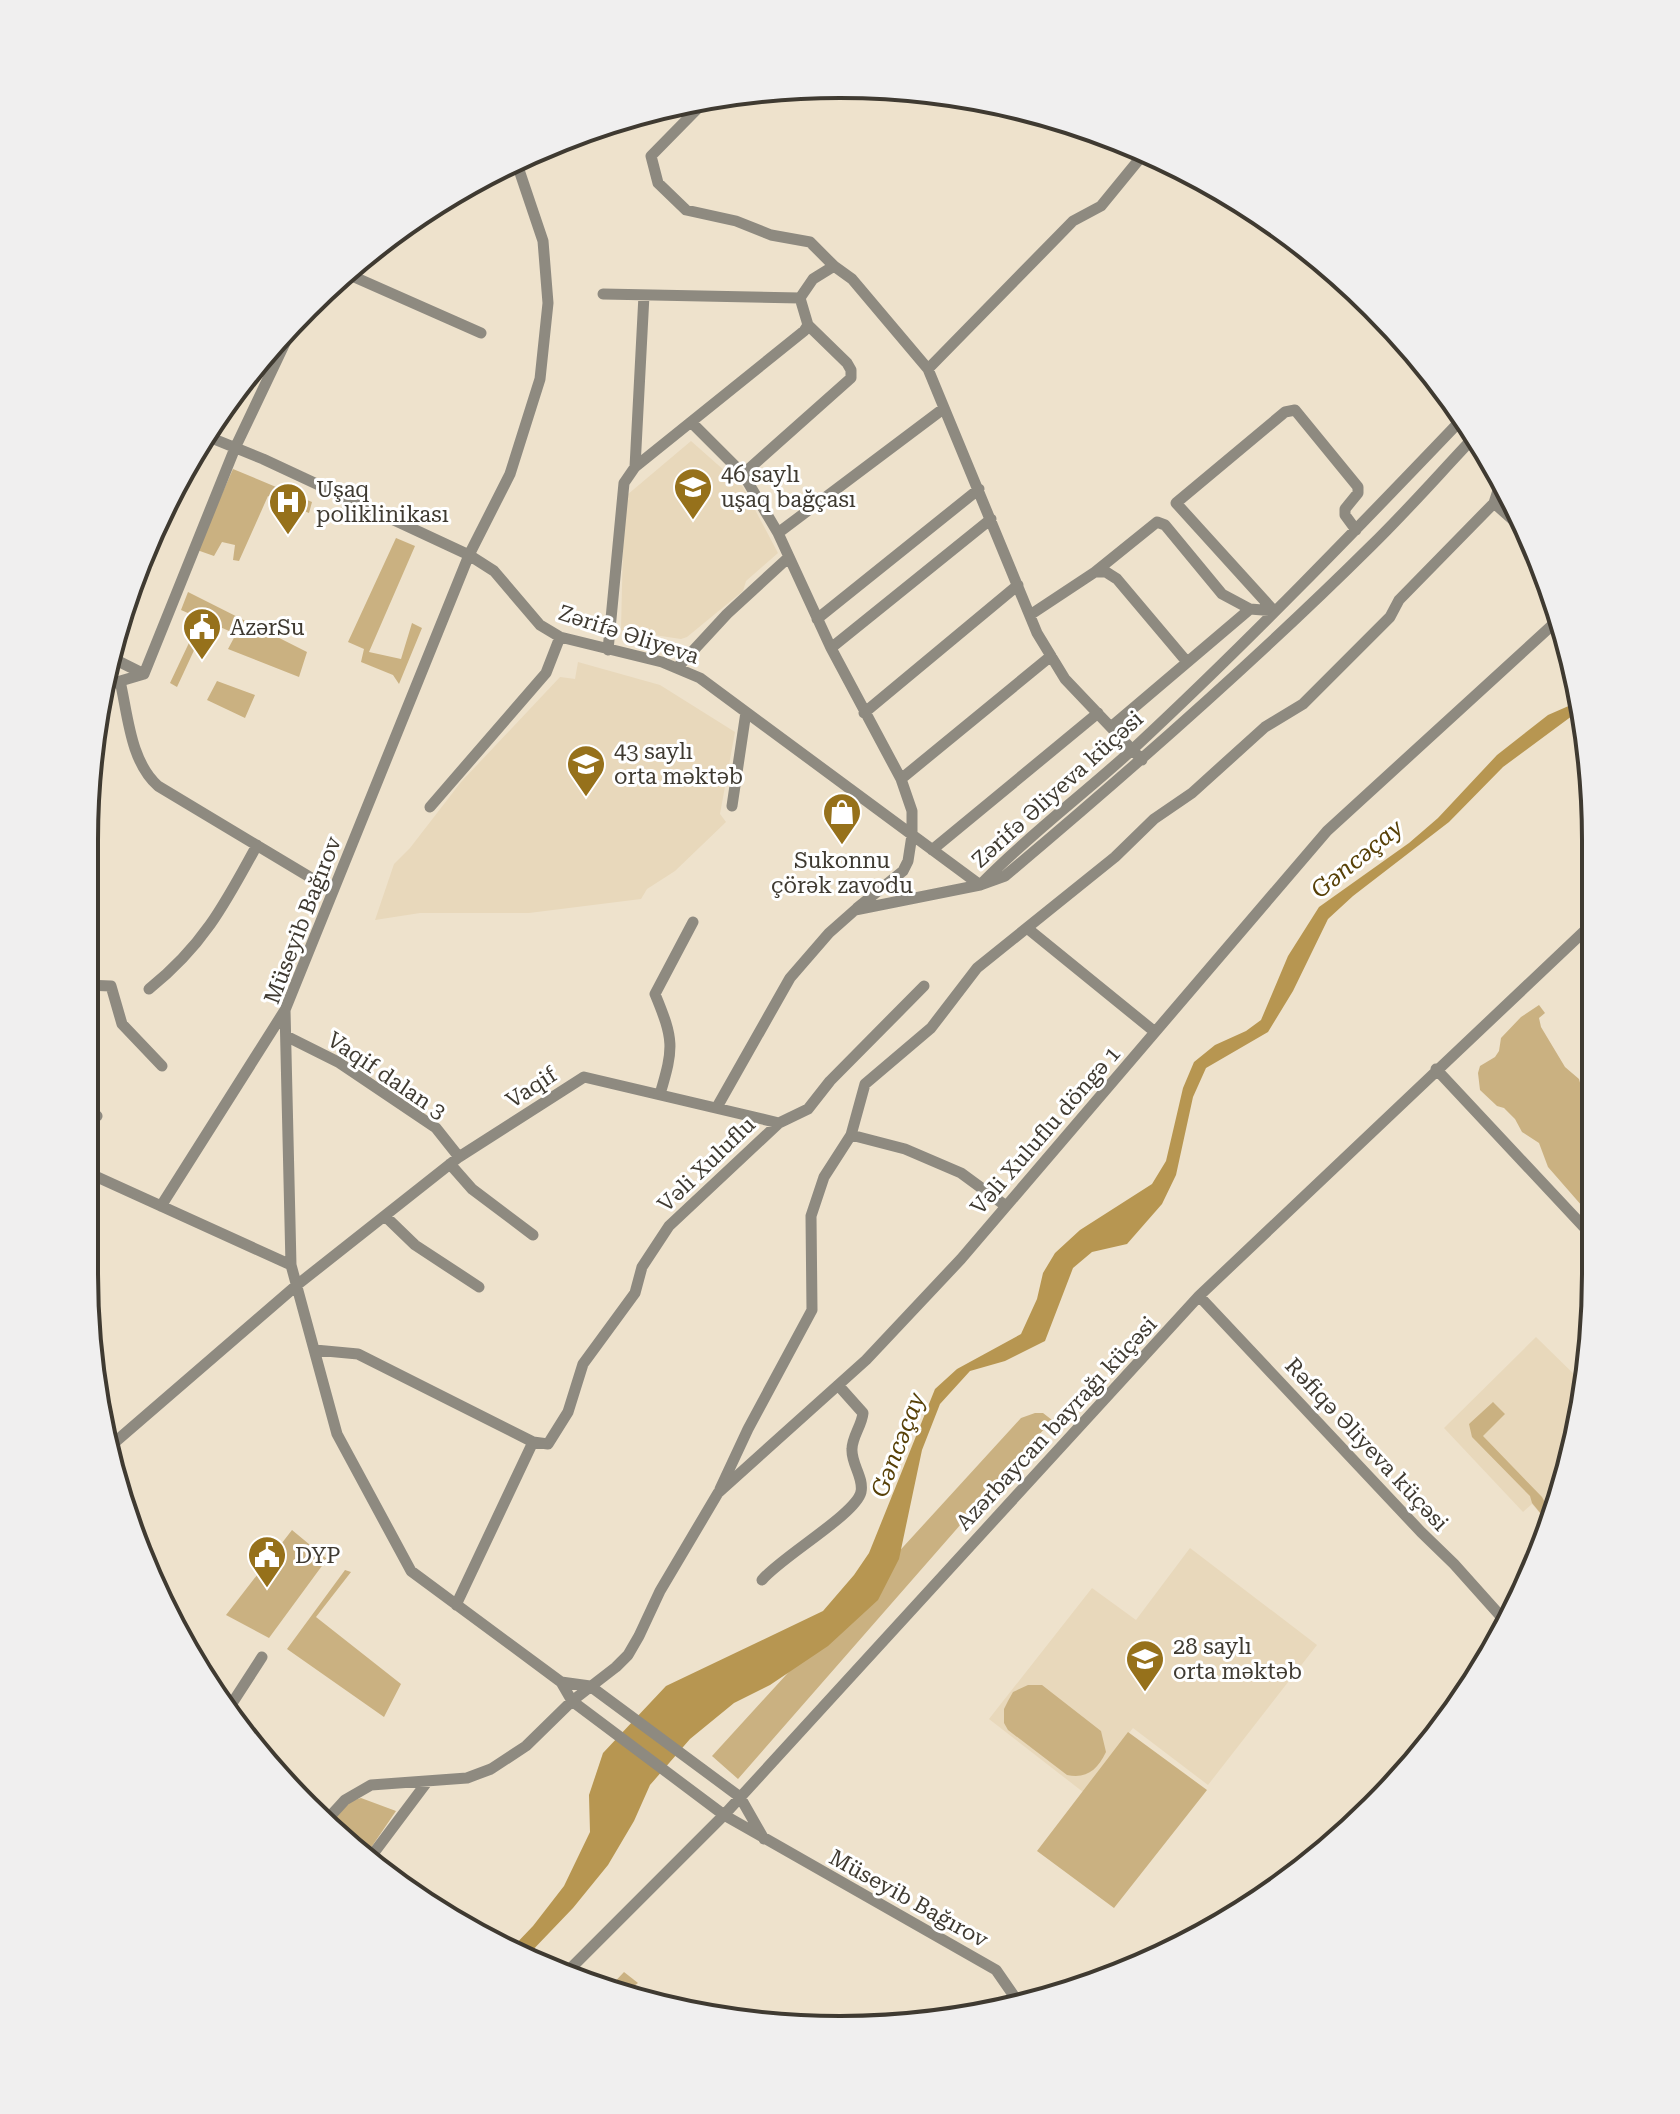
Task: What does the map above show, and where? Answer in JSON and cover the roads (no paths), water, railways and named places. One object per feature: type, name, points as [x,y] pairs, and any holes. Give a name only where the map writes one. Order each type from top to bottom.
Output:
[{"type":"street","points":[[694,112],[651,156],[658,183],[686,210],[736,221],[771,235],[810,242],[852,279],[928,369],[1030,615],[1051,656],[1065,679],[1142,760]]},
{"type":"street","points":[[928,369],[1073,221],[1101,206],[1138,161]]},
{"type":"street","name":"Müseyib Bağırov","points":[[520,171],[543,241],[548,303],[540,379],[510,474],[469,555],[285,1010],[291,1265],[337,1434],[411,1571],[561,1682],[572,1701],[695,1795],[765,1840],[996,1970],[1014,1995]]},
{"type":"street","points":[[800,298],[813,279],[834,266]]},
{"type":"street","points":[[356,278],[481,333]]},
{"type":"street","points":[[603,294],[800,298]]},
{"type":"street","points":[[635,467],[644,295]]},
{"type":"street","points":[[743,474],[851,378],[847,363],[808,325],[800,298]]},
{"type":"street","points":[[608,650],[624,483],[635,467],[808,325]]},
{"type":"street","points":[[144,674],[235,448],[280,353]]},
{"type":"street","points":[[778,533],[943,409]]},
{"type":"street","points":[[1274,611],[1176,503],[1285,412],[1295,410],[1358,487],[1358,493],[1345,509],[1345,515],[1356,530]]},
{"type":"street","points":[[691,422],[743,474],[778,533],[831,648],[901,779],[912,811],[912,835],[908,861],[903,871],[829,933],[790,978],[717,1107]]},
{"type":"street","name":"Zərifə Əliyeva küçəsi","points":[[980,885],[1010,854],[1132,749],[1356,530],[1455,426]]},
{"type":"street","name":"Zərifə Əliyeva","points":[[216,440],[469,555],[494,571],[540,625],[560,637],[678,667],[700,678],[980,885]]},
{"type":"street","name":"Zərifə Əliyeva küçəsi","points":[[980,885],[1005,876],[1142,760],[1373,545],[1467,444]]},
{"type":"street","points":[[817,619],[979,489]]},
{"type":"street","points":[[718,1493],[748,1429],[812,1310],[811,1216],[824,1177],[851,1135],[865,1084],[931,1028],[977,968],[1115,857],[1154,819],[1237,756],[1265,727],[1303,704],[1390,617],[1399,600],[1494,503],[1496,495]]},
{"type":"street","points":[[1494,503],[1506,513]]},
{"type":"street","points":[[831,648],[991,519]]},
{"type":"street","points":[[1030,615],[1095,572],[1157,522],[1165,525],[1222,594],[1250,609],[1274,611]]},
{"type":"street","points":[[678,667],[727,614],[789,557]]},
{"type":"street","points":[[1095,572],[1106,572],[1117,579],[1187,662]]},
{"type":"street","points":[[864,713],[1018,585]]},
{"type":"street","points":[[1111,727],[1250,609]]},
{"type":"street","name":"Vəli Xuluflu döngə 1","points":[[590,1686],[605,1677],[628,1655],[660,1591],[718,1493],[866,1360],[929,1293],[1327,831],[1551,627]]},
{"type":"street","points":[[430,807],[546,673],[560,637]]},
{"type":"street","points":[[901,779],[1051,656]]},
{"type":"street","points":[[120,662],[144,674]]},
{"type":"street","points":[[115,683],[144,674]]},
{"type":"street","points":[[120,681],[136,752],[146,775],[158,786],[333,891]]},
{"type":"street","points":[[732,806],[746,712]]},
{"type":"street","points":[[932,850],[1098,713]]},
{"type":"street","points":[[149,989],[178,966],[197,945],[257,845]]},
{"type":"street","points":[[855,910],[980,885]]},
{"type":"street","points":[[660,1094],[672,1048],[668,1024],[655,994],[693,922]]},
{"type":"street","points":[[1027,928],[1155,1032]]},
{"type":"street","name":"Azərbaycan bayrağı küçəsi","points":[[573,1966],[724,1815],[1199,1296],[1582,933]]},
{"type":"street","points":[[98,986],[111,986],[122,1024],[162,1066]]},
{"type":"street","points":[[779,1123],[808,1109],[830,1081],[924,986]]},
{"type":"street","points":[[161,1206],[285,1010]]},
{"type":"street","name":"Vaqif dalan 3","points":[[286,1036],[338,1062],[436,1128],[472,1189],[533,1235]]},
{"type":"street","points":[[1436,1069],[1582,1225]]},
{"type":"street","name":"Vaqif","points":[[117,1440],[297,1285],[454,1161],[584,1077],[717,1107]]},
{"type":"street","name":"Vəli Xuluflu","points":[[717,1107],[779,1123]]},
{"type":"street","name":"Vəli Xuluflu","points":[[533,1442],[548,1444],[562,1423],[583,1364],[635,1293],[642,1267],[669,1226],[779,1123]]},
{"type":"street","points":[[851,1135],[905,1149],[961,1173],[1006,1206]]},
{"type":"street","points":[[98,1177],[291,1265]]},
{"type":"street","points":[[385,1216],[415,1245],[479,1287]]},
{"type":"street","name":"Rəfiqə Əliyeva küçəsi","points":[[1199,1296],[1499,1614]]},
{"type":"street","points":[[315,1350],[358,1354],[533,1442],[456,1605]]},
{"type":"street","points":[[762,1580],[840,1517],[861,1494],[852,1449],[863,1413],[838,1385]]},
{"type":"street","points":[[234,1701],[262,1657]]},
{"type":"street","name":"Müseyib Bağırov","points":[[561,1682],[590,1686],[712,1775],[740,1797],[765,1840]]},
{"type":"street","points":[[332,1814],[345,1800],[371,1785],[467,1778],[491,1769],[526,1746],[590,1686]]},
{"type":"street","points":[[375,1852],[427,1782]]},
{"type":"place","name":"46 saylı uşaq bağçası","points":[[693,521]]},
{"type":"place","name":"Uşaq poliklinikası","points":[[288,536]]},
{"type":"place","name":"AzərSu","points":[[202,661]]},
{"type":"place","name":"43 saylı orta məktəb","points":[[586,798]]},
{"type":"place","name":"Sukonnu çörək zavodu","points":[[842,846]]},
{"type":"place","name":"DYP","points":[[267,1589]]},
{"type":"place","name":"28 saylı orta məktəb","points":[[1145,1693]]},
{"type":"water label","name":"Gəncəçay","points":[[1357,859]]},
{"type":"water label","name":"Gəncəçay","points":[[898,1445]]}]
